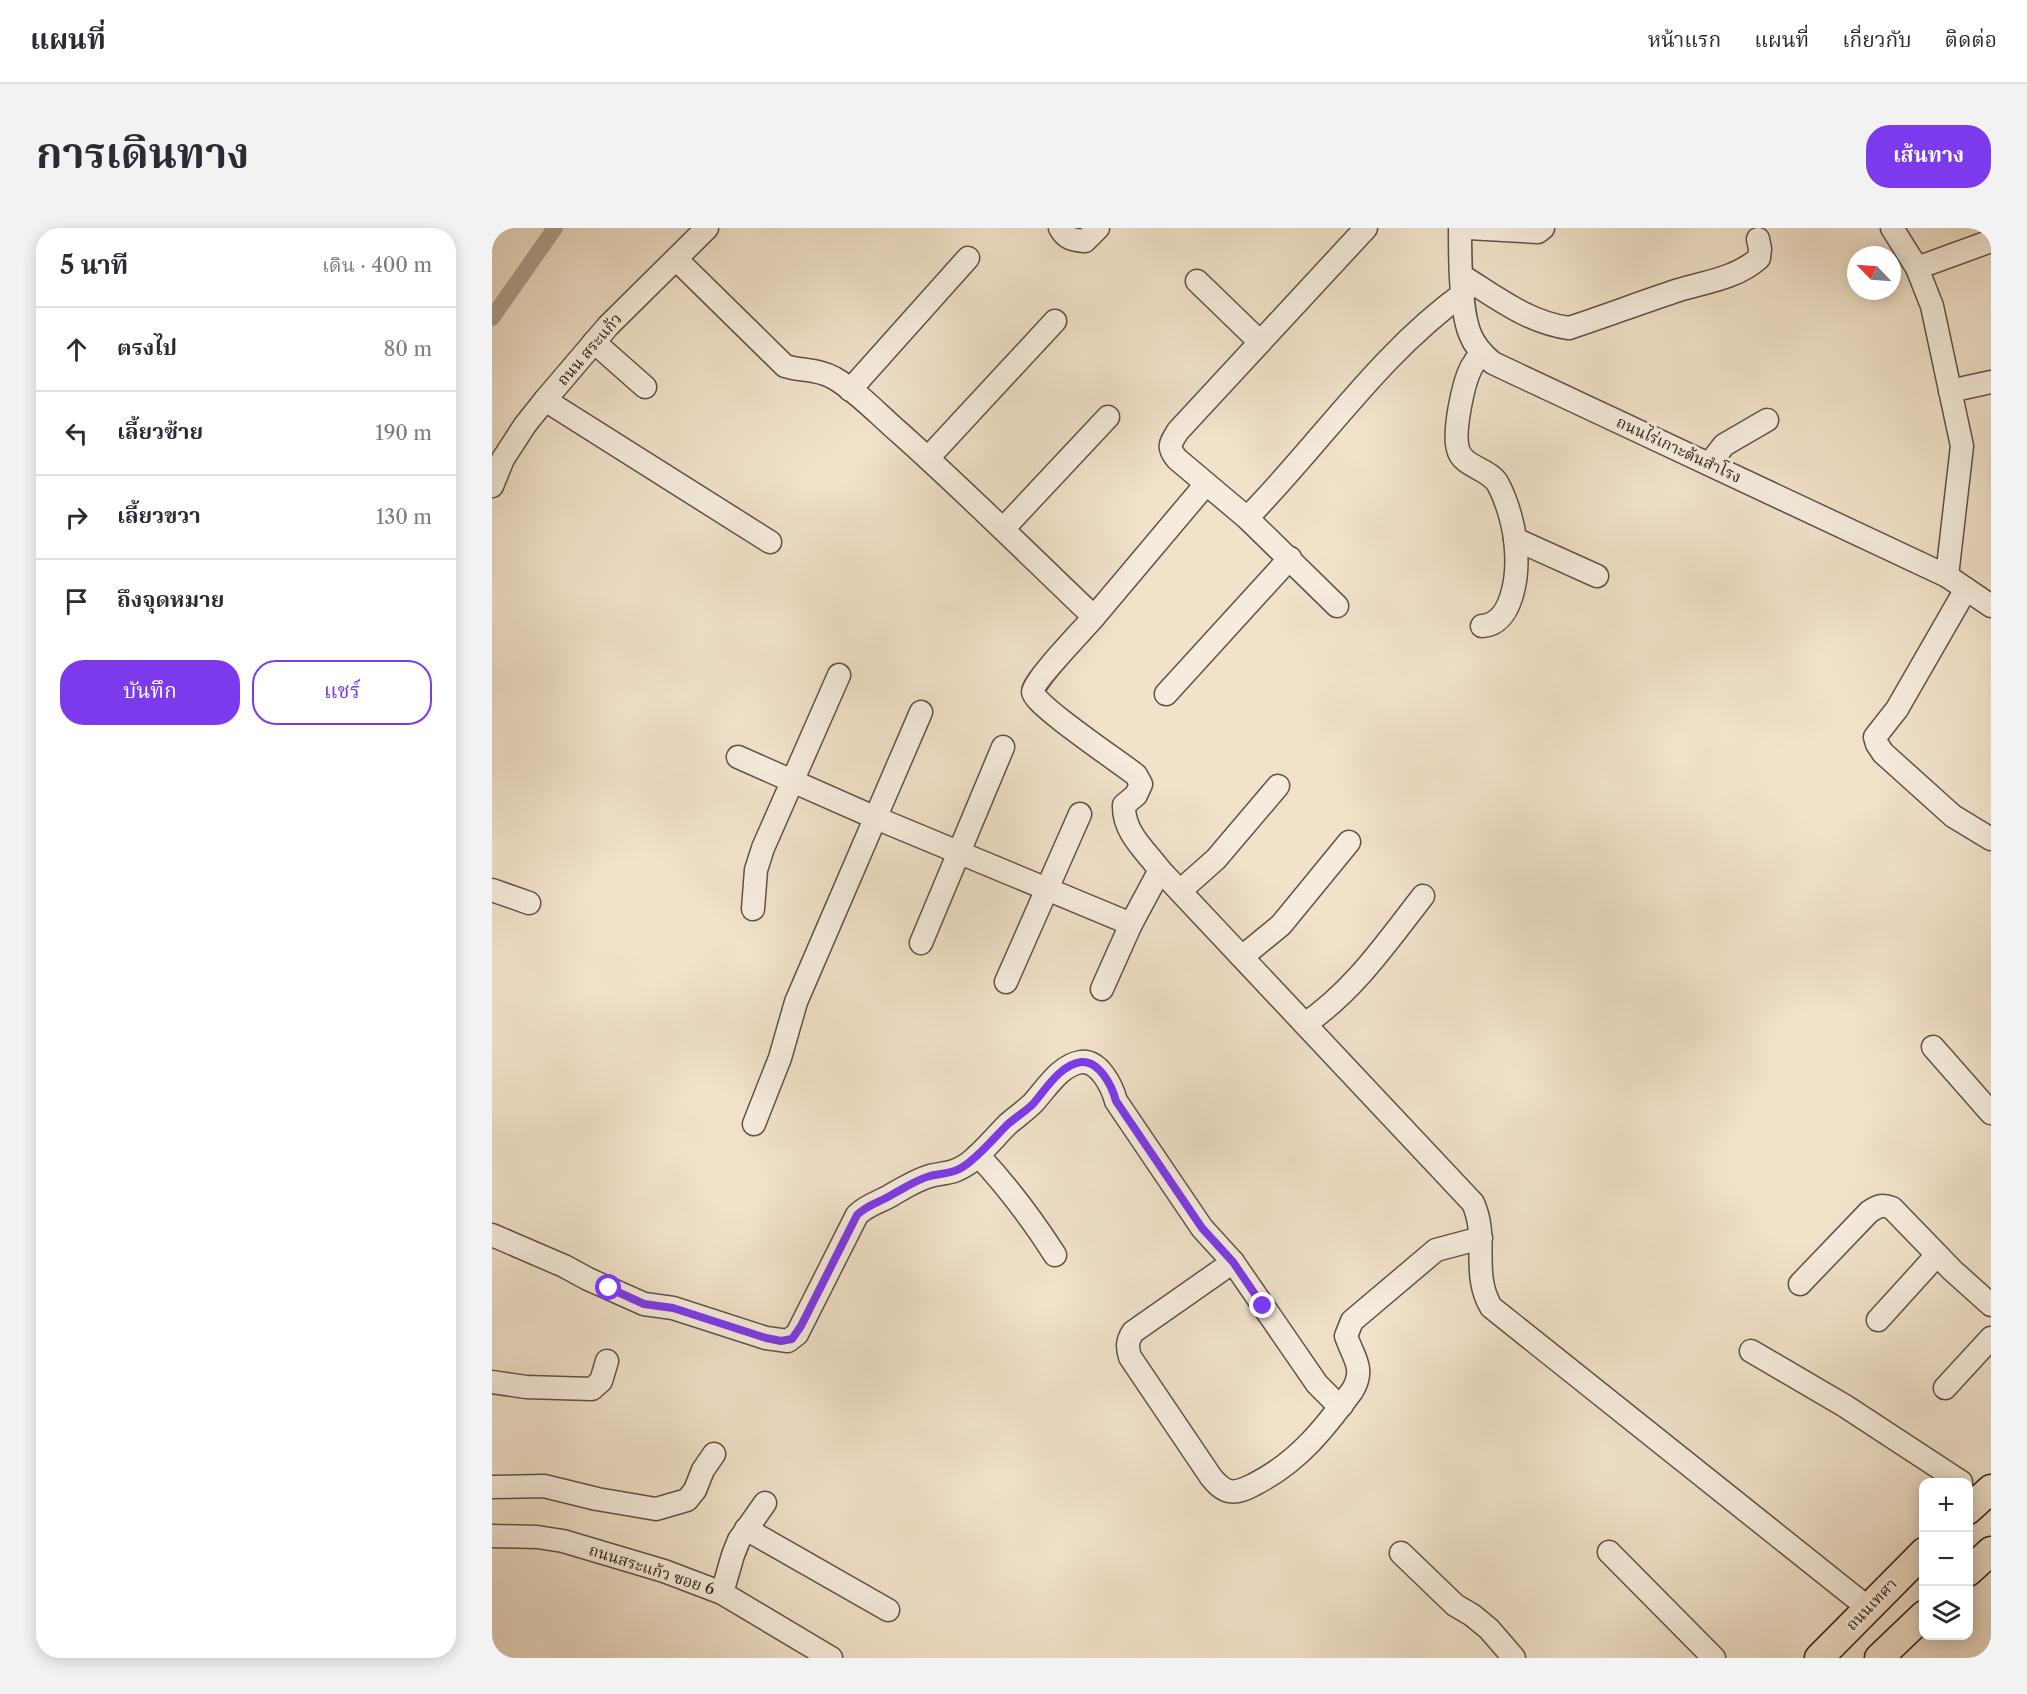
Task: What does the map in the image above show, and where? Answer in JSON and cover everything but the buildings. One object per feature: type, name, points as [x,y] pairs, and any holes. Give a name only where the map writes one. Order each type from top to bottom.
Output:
[{"type":"main road","points":[[1973,1567],[1991,1551]]},
{"type":"main road","name":"ถนนเทศา","points":[[1819,1658],[1919,1556]]},
{"type":"main road","points":[[1879,1658],[1919,1620]]},
{"type":"street","name":"ถนน สระแก้ว","points":[[492,486],[503,459],[545,400],[608,326],[707,228]]},
{"type":"street","points":[[1060,228],[1066,237],[1085,241],[1098,228]]},
{"type":"street","points":[[1337,606],[1247,518],[1177,459],[1171,452],[1171,443],[1178,432],[1366,228]]},
{"type":"street","points":[[1460,228],[1466,316],[1470,335],[1481,353],[1470,370],[1463,395],[1457,431],[1458,451],[1462,458],[1497,482],[1515,539],[1512,589],[1504,613],[1497,621],[1482,626]]},
{"type":"street","points":[[1468,228],[1531,232],[1538,232],[1543,228]]},
{"type":"street","points":[[1892,228],[1917,268],[1932,306],[1962,446],[1947,576]]},
{"type":"street","points":[[1463,285],[1527,315],[1556,326],[1569,328],[1747,268],[1759,258],[1758,239]]},
{"type":"street","points":[[1917,268],[1991,241]]},
{"type":"street","points":[[850,390],[968,258]]},
{"type":"street","points":[[676,259],[785,366],[833,377],[850,390],[928,458],[1094,617]]},
{"type":"street","points":[[1197,280],[1260,342]]},
{"type":"street","points":[[1247,518],[1282,482],[1405,342],[1463,285]]},
{"type":"street","points":[[928,458],[1055,321]]},
{"type":"street","points":[[594,342],[645,387]]},
{"type":"street","name":"ถนนไร่เกาะต้นสำโรง","points":[[1481,353],[1493,363],[1947,576],[1991,606]]},
{"type":"street","points":[[1950,391],[1991,382]]},
{"type":"street","points":[[545,400],[770,542]]},
{"type":"street","points":[[1003,529],[1108,417]]},
{"type":"street","points":[[1710,463],[1724,445],[1767,420]]},
{"type":"street","points":[[1206,484],[1041,677],[1033,694],[1056,716],[1136,775],[1141,784],[1136,795],[1124,805],[1124,817],[1132,834],[1160,870],[1473,1203],[1481,1225],[1480,1282],[1491,1307],[1867,1607]]},
{"type":"street","points":[[1515,539],[1597,576]]},
{"type":"street","points":[[1166,694],[1290,558]]},
{"type":"street","points":[[1966,589],[1897,709],[1875,737],[1876,744],[1883,753],[1953,816],[1991,839]]},
{"type":"street","points":[[753,909],[756,870],[763,848],[839,675]]},
{"type":"street","points":[[754,1124],[780,1058],[796,1002],[921,712]]},
{"type":"street","points":[[921,943],[1003,747]]},
{"type":"street","points":[[738,757],[876,818],[1131,924]]},
{"type":"street","points":[[1180,891],[1216,859],[1278,786]]},
{"type":"street","points":[[1006,982],[1080,814]]},
{"type":"street","points":[[1242,957],[1281,925],[1349,842]]},
{"type":"street","points":[[1102,989],[1131,924],[1160,870]]},
{"type":"street","points":[[492,890],[529,903]]},
{"type":"street","points":[[1305,1024],[1327,1010],[1357,981],[1423,896]]},
{"type":"street","points":[[1933,1047],[1991,1113]]},
{"type":"street","points":[[492,1234],[644,1304],[673,1308],[766,1338],[788,1341],[797,1334],[857,1215],[865,1207],[894,1194],[911,1183],[930,1176],[954,1173],[978,1155],[1007,1125],[1033,1104],[1051,1081],[1066,1069],[1084,1062],[1092,1065],[1104,1076],[1113,1090],[1116,1101],[1202,1228],[1233,1262],[1317,1384],[1332,1399],[1342,1405]]},
{"type":"street","points":[[978,1155],[1001,1179],[1026,1211],[1055,1255]]},
{"type":"street","points":[[1800,1284],[1878,1206],[1892,1208],[1937,1255],[1991,1305]]},
{"type":"street","points":[[1233,1262],[1133,1332],[1128,1341],[1130,1357],[1211,1477],[1217,1485],[1227,1491],[1245,1489],[1304,1450],[1342,1405],[1359,1378],[1357,1362],[1346,1336],[1353,1321],[1436,1250],[1481,1238]]},
{"type":"street","points":[[1878,1320],[1937,1255]]},
{"type":"street","points":[[1945,1388],[1991,1338]]},
{"type":"street","points":[[1750,1351],[1845,1406],[1974,1493]]},
{"type":"street","points":[[492,1382],[526,1387],[592,1389],[601,1381],[607,1361]]},
{"type":"street","points":[[492,1487],[544,1486],[597,1499],[656,1509],[687,1500],[695,1490],[703,1470],[714,1454]]},
{"type":"street","points":[[723,1593],[733,1555],[746,1529],[757,1517],[765,1503]]},
{"type":"street","points":[[746,1529],[888,1610]]},
{"type":"street","name":"ถนนสระแก้ว ซอย 6","points":[[492,1536],[537,1537],[563,1541],[664,1571],[723,1593],[831,1658]]},
{"type":"street","points":[[1609,1552],[1714,1658]]},
{"type":"street","points":[[1401,1553],[1440,1592],[1489,1629],[1514,1658]]},
{"type":"waterway","points":[[492,318],[555,228]]},
{"type":"route","points":[[609,1288],[644,1304],[673,1308],[766,1338],[788,1341],[797,1334],[857,1215],[865,1207],[883,1200],[911,1183],[930,1176],[954,1173],[970,1162],[1007,1125],[1033,1104],[1051,1081],[1066,1069],[1084,1062],[1092,1065],[1104,1076],[1132,1126],[1202,1228],[1233,1262],[1263,1306]]}]
